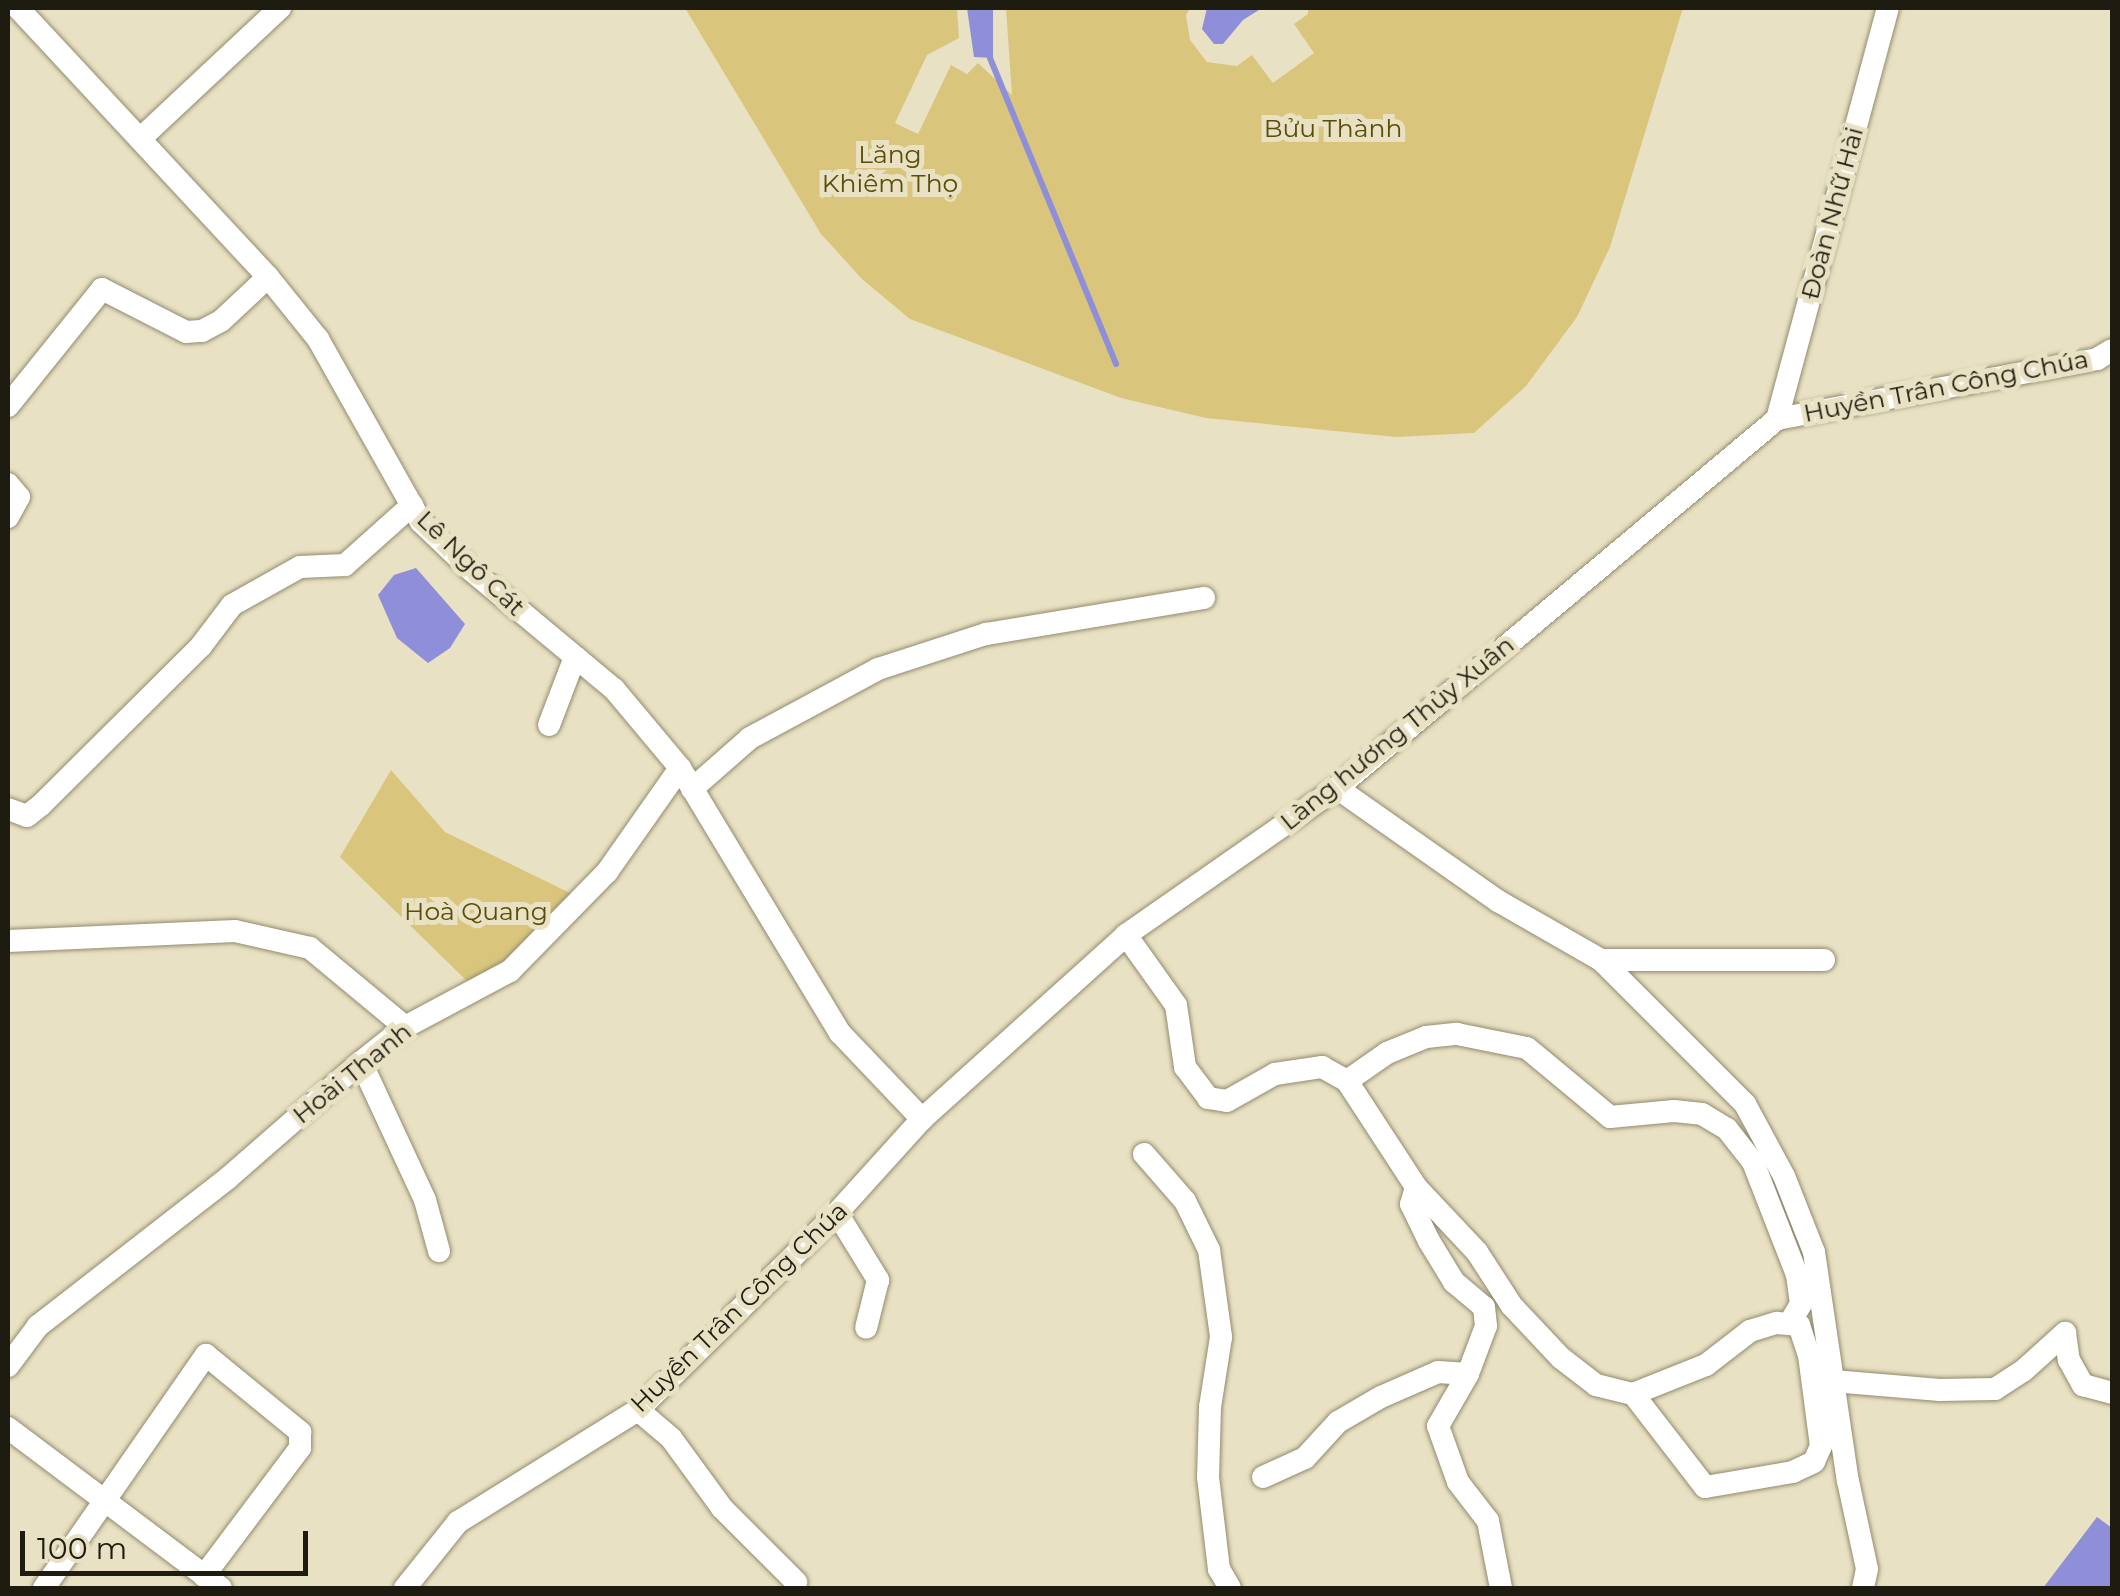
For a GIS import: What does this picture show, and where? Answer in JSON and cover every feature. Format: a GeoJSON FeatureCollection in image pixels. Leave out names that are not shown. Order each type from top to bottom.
{"type":"FeatureCollection","features":[{"type":"Feature","properties":{"kind":"street","name":"Lê Ngô Cát"},"geometry":{"type":"LineString","coordinates":[[18,8],[268,277],[318,338],[422,522],[471,570],[614,689],[680,768],[840,1034],[922,1119]]}},
{"type":"Feature","properties":{"kind":"street"},"geometry":{"type":"LineString","coordinates":[[140,139],[280,8]]}},
{"type":"Feature","properties":{"kind":"street","name":"Đoàn Nhữ Hài"},"geometry":{"type":"LineString","coordinates":[[1778,418],[1888,8]]}},
{"type":"Feature","properties":{"kind":"street"},"geometry":{"type":"LineString","coordinates":[[8,406],[103,288],[186,332],[221,321],[268,277]]}},
{"type":"Feature","properties":{"kind":"street","name":"Huyền Trân Công Chúa"},"geometry":{"type":"LineString","coordinates":[[1778,418],[2097,359],[2112,350]]}},
{"type":"Feature","properties":{"kind":"street","name":"Làng hương Thủy Xuân"},"geometry":{"type":"LineString","coordinates":[[922,1119],[1126,936],[1336,788],[1778,418]]}},
{"type":"Feature","properties":{"kind":"street"},"geometry":{"type":"LineString","coordinates":[[8,484],[19,497],[8,517]]}},
{"type":"Feature","properties":{"kind":"street"},"geometry":{"type":"LineString","coordinates":[[8,809],[27,816],[41,806],[202,646],[232,605],[290,571],[314,564],[332,569],[345,565],[412,505]]}},
{"type":"Feature","properties":{"kind":"street"},"geometry":{"type":"LineString","coordinates":[[692,789],[750,738],[878,669],[986,634],[1204,598]]}},
{"type":"Feature","properties":{"kind":"street"},"geometry":{"type":"LineString","coordinates":[[550,725],[575,657]]}},
{"type":"Feature","properties":{"kind":"street","name":"Hoài Thanh"},"geometry":{"type":"LineString","coordinates":[[8,1366],[38,1326],[228,1178],[361,1062],[405,1028],[510,972],[607,872],[680,768]]}},
{"type":"Feature","properties":{"kind":"street"},"geometry":{"type":"LineString","coordinates":[[1336,788],[1498,901],[1601,960],[1745,1104],[1784,1176],[1814,1252],[1867,1569],[1863,1588]]}},
{"type":"Feature","properties":{"kind":"street"},"geometry":{"type":"LineString","coordinates":[[8,941],[173,937],[235,931],[310,948],[405,1028]]}},
{"type":"Feature","properties":{"kind":"street"},"geometry":{"type":"LineString","coordinates":[[1126,936],[1176,1005],[1186,1067],[1208,1098],[1227,1101],[1275,1074],[1322,1067],[1347,1081],[1416,1187],[1477,1252],[1512,1306],[1561,1358],[1596,1385],[1633,1394],[1706,1365],[1750,1330],[1799,1326],[1809,1355],[1821,1446],[1814,1462],[1793,1472],[1705,1487],[1633,1394]]}},
{"type":"Feature","properties":{"kind":"street"},"geometry":{"type":"LineString","coordinates":[[1601,960],[1824,960]]}},
{"type":"Feature","properties":{"kind":"street"},"geometry":{"type":"LineString","coordinates":[[1347,1081],[1387,1052],[1426,1036],[1458,1034],[1527,1048],[1610,1118],[1674,1111],[1702,1114],[1727,1129],[1753,1162],[1797,1275],[1801,1304],[1789,1324]]}},
{"type":"Feature","properties":{"kind":"street"},"geometry":{"type":"LineString","coordinates":[[361,1062],[425,1200],[440,1251]]}},
{"type":"Feature","properties":{"kind":"street","name":"Huyền Trân Công Chúa"},"geometry":{"type":"LineString","coordinates":[[405,1588],[458,1522],[638,1410],[838,1213],[922,1119]]}},
{"type":"Feature","properties":{"kind":"street"},"geometry":{"type":"LineString","coordinates":[[1144,1154],[1185,1201],[1209,1250],[1221,1337],[1210,1407],[1208,1477],[1219,1570],[1230,1588]]}},
{"type":"Feature","properties":{"kind":"street"},"geometry":{"type":"LineString","coordinates":[[1416,1187],[1410,1204],[1429,1241],[1454,1282],[1484,1308],[1486,1326],[1468,1374],[1438,1426],[1458,1482],[1488,1520],[1501,1588]]}},
{"type":"Feature","properties":{"kind":"street"},"geometry":{"type":"LineString","coordinates":[[838,1213],[878,1280],[866,1328]]}},
{"type":"Feature","properties":{"kind":"street"},"geometry":{"type":"LineString","coordinates":[[1833,1381],[1940,1390],[1995,1389],[2023,1371],[2065,1333],[2069,1360],[2084,1385],[2112,1392]]}},
{"type":"Feature","properties":{"kind":"street"},"geometry":{"type":"LineString","coordinates":[[8,1428],[102,1503],[213,1582],[300,1448],[300,1432],[206,1355],[102,1503],[44,1588]]}},
{"type":"Feature","properties":{"kind":"street"},"geometry":{"type":"LineString","coordinates":[[1263,1477],[1305,1458],[1338,1422],[1381,1397],[1438,1372],[1468,1374]]}},
{"type":"Feature","properties":{"kind":"street"},"geometry":{"type":"LineString","coordinates":[[638,1410],[670,1438],[722,1508],[796,1582]]}},
{"type":"Feature","properties":{"kind":"green space"},"geometry":{"type":"Polygon","coordinates":[[[685,8],[957,8],[959,38],[927,55],[895,123],[918,134],[951,65],[967,74],[978,63],[1012,95],[1006,8],[1190,8],[1186,15],[1190,40],[1207,62],[1237,66],[1252,55],[1273,83],[1314,53],[1294,24],[1308,14],[1308,8],[1683,8],[1610,247],[1577,317],[1526,386],[1474,433],[1396,437],[1206,418],[1121,398],[910,319],[862,279],[821,234],[685,8]]]}},
{"type":"Feature","properties":{"kind":"green space","name":"Hoà Quang"},"geometry":{"type":"Polygon","coordinates":[[[391,770],[445,832],[572,894],[517,957],[469,983],[340,857],[391,770]]]}},
{"type":"Feature","properties":{"kind":"water"},"geometry":{"type":"Polygon","coordinates":[[[967,8],[993,8],[993,58],[974,57],[967,8]]]}},
{"type":"Feature","properties":{"kind":"water"},"geometry":{"type":"Polygon","coordinates":[[[1207,8],[1262,8],[1243,20],[1223,44],[1214,44],[1202,29],[1207,8]]]}},
{"type":"Feature","properties":{"kind":"water"},"geometry":{"type":"Polygon","coordinates":[[[416,568],[465,624],[450,648],[428,663],[397,638],[378,595],[394,575],[416,568]]]}},
{"type":"Feature","properties":{"kind":"water"},"geometry":{"type":"Polygon","coordinates":[[[2097,1517],[2112,1528],[2112,1588],[2043,1588],[2097,1517]]]}},
{"type":"Feature","properties":{"kind":"waterway"},"geometry":{"type":"LineString","coordinates":[[990,58],[1116,364]]}},
{"type":"Feature","properties":{"kind":"park label","name":"Bửu Thành"},"geometry":{"type":"Point","coordinates":[1333,128]}},
{"type":"Feature","properties":{"kind":"park label","name":"Lăng Khiêm Thọ"},"geometry":{"type":"Point","coordinates":[890,170]}}]}
